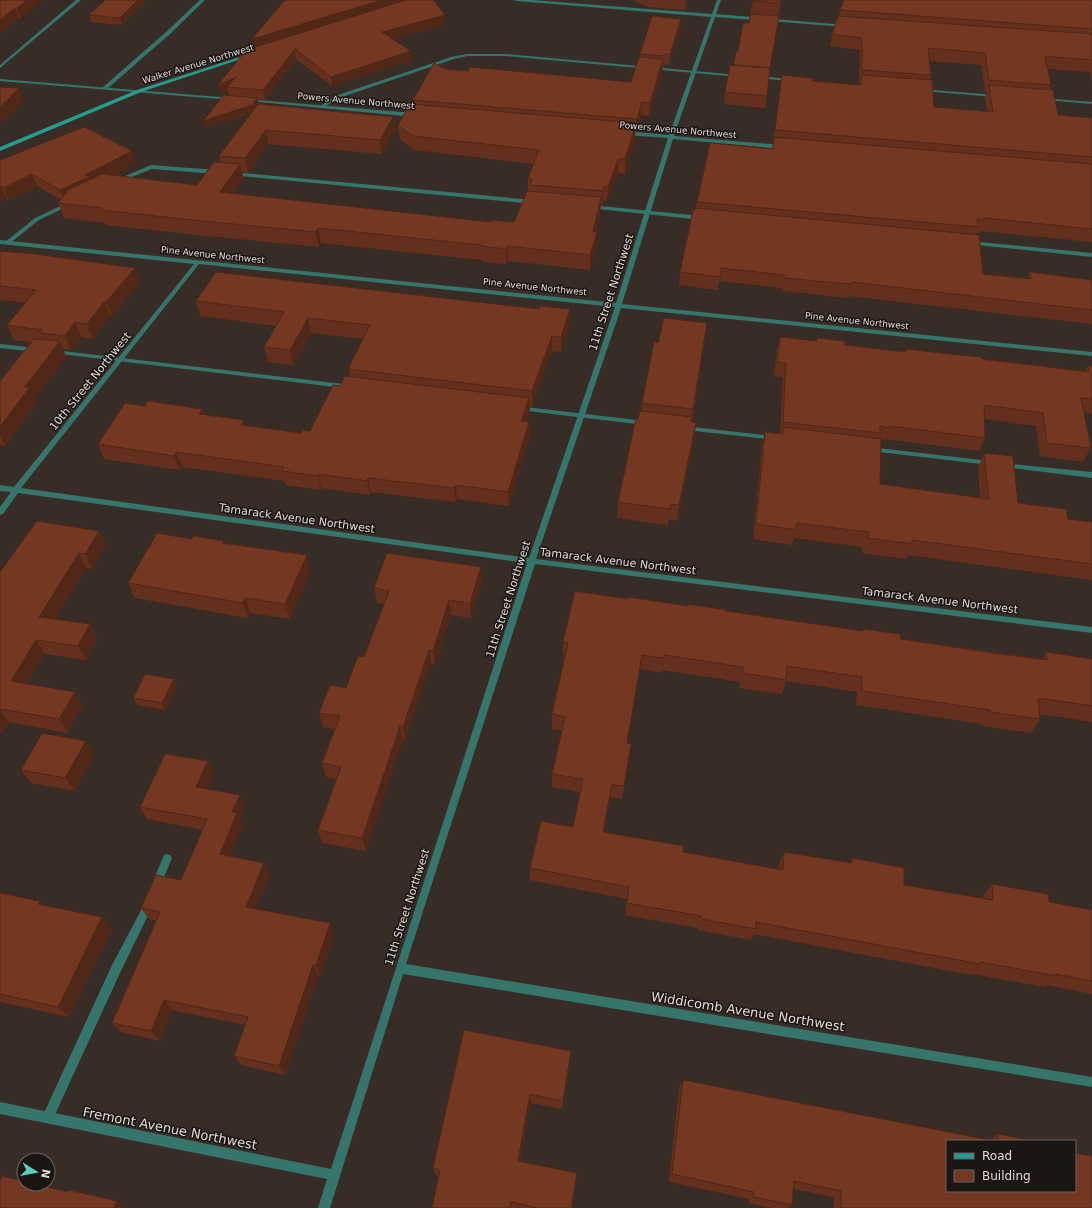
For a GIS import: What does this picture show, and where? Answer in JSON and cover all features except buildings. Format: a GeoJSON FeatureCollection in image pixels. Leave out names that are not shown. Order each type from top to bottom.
{"type":"FeatureCollection","features":[{"type":"Feature","properties":{"kind":"main road","name":"Walker Avenue Northwest"},"geometry":{"type":"LineString","coordinates":[[0,149],[139,90],[250,56]]}},
{"type":"Feature","properties":{"kind":"street"},"geometry":{"type":"LineString","coordinates":[[0,67],[79,0]]}},
{"type":"Feature","properties":{"kind":"street"},"geometry":{"type":"LineString","coordinates":[[105,88],[203,0]]}},
{"type":"Feature","properties":{"kind":"street"},"geometry":{"type":"LineString","coordinates":[[516,0],[557,2],[848,26]]}},
{"type":"Feature","properties":{"kind":"street","name":"11th Street Northwest"},"geometry":{"type":"LineString","coordinates":[[324,1208],[532,561],[620,305],[672,137],[715,16],[719,0]]}},
{"type":"Feature","properties":{"kind":"street"},"geometry":{"type":"LineString","coordinates":[[322,106],[337,97],[453,58],[467,55],[506,55],[746,76]]}},
{"type":"Feature","properties":{"kind":"street"},"geometry":{"type":"LineString","coordinates":[[753,77],[793,80]]}},
{"type":"Feature","properties":{"kind":"street"},"geometry":{"type":"LineString","coordinates":[[0,80],[236,99]]}},
{"type":"Feature","properties":{"kind":"street"},"geometry":{"type":"LineString","coordinates":[[919,90],[1005,96]]}},
{"type":"Feature","properties":{"kind":"street"},"geometry":{"type":"LineString","coordinates":[[1037,99],[1092,103]]}},
{"type":"Feature","properties":{"kind":"street","name":"Powers Avenue Northwest"},"geometry":{"type":"LineString","coordinates":[[244,100],[424,115]]}},
{"type":"Feature","properties":{"kind":"street"},"geometry":{"type":"LineString","coordinates":[[262,107],[266,102]]}},
{"type":"Feature","properties":{"kind":"street","name":"Powers Avenue Northwest"},"geometry":{"type":"LineString","coordinates":[[620,133],[790,148]]}},
{"type":"Feature","properties":{"kind":"street"},"geometry":{"type":"LineString","coordinates":[[212,172],[217,166]]}},
{"type":"Feature","properties":{"kind":"street"},"geometry":{"type":"LineString","coordinates":[[108,185],[151,167],[220,173]]}},
{"type":"Feature","properties":{"kind":"street"},"geometry":{"type":"LineString","coordinates":[[228,173],[538,202]]}},
{"type":"Feature","properties":{"kind":"street"},"geometry":{"type":"LineString","coordinates":[[7,243],[37,219],[73,202]]}},
{"type":"Feature","properties":{"kind":"street"},"geometry":{"type":"LineString","coordinates":[[586,207],[705,218]]}},
{"type":"Feature","properties":{"kind":"street","name":"Pine Avenue Northwest"},"geometry":{"type":"LineString","coordinates":[[0,242],[1092,354]]}},
{"type":"Feature","properties":{"kind":"street"},"geometry":{"type":"LineString","coordinates":[[966,243],[1092,255]]}},
{"type":"Feature","properties":{"kind":"street","name":"10th Street Northwest"},"geometry":{"type":"LineString","coordinates":[[0,512],[198,262]]}},
{"type":"Feature","properties":{"kind":"street"},"geometry":{"type":"LineString","coordinates":[[0,346],[350,387]]}},
{"type":"Feature","properties":{"kind":"street"},"geometry":{"type":"LineString","coordinates":[[514,407],[654,424]]}},
{"type":"Feature","properties":{"kind":"street"},"geometry":{"type":"LineString","coordinates":[[677,427],[779,439]]}},
{"type":"Feature","properties":{"kind":"street"},"geometry":{"type":"LineString","coordinates":[[865,449],[1092,475]]}},
{"type":"Feature","properties":{"kind":"street","name":"Tamarack Avenue Northwest"},"geometry":{"type":"LineString","coordinates":[[0,488],[532,561],[1092,630]]}},
{"type":"Feature","properties":{"kind":"street"},"geometry":{"type":"LineString","coordinates":[[48,1117],[116,969],[147,908],[167,858]]}},
{"type":"Feature","properties":{"kind":"street","name":"Widdicomb Avenue Northwest"},"geometry":{"type":"LineString","coordinates":[[400,968],[1092,1082]]}},
{"type":"Feature","properties":{"kind":"street","name":"Fremont Avenue Northwest"},"geometry":{"type":"LineString","coordinates":[[0,1108],[334,1175]]}}]}
